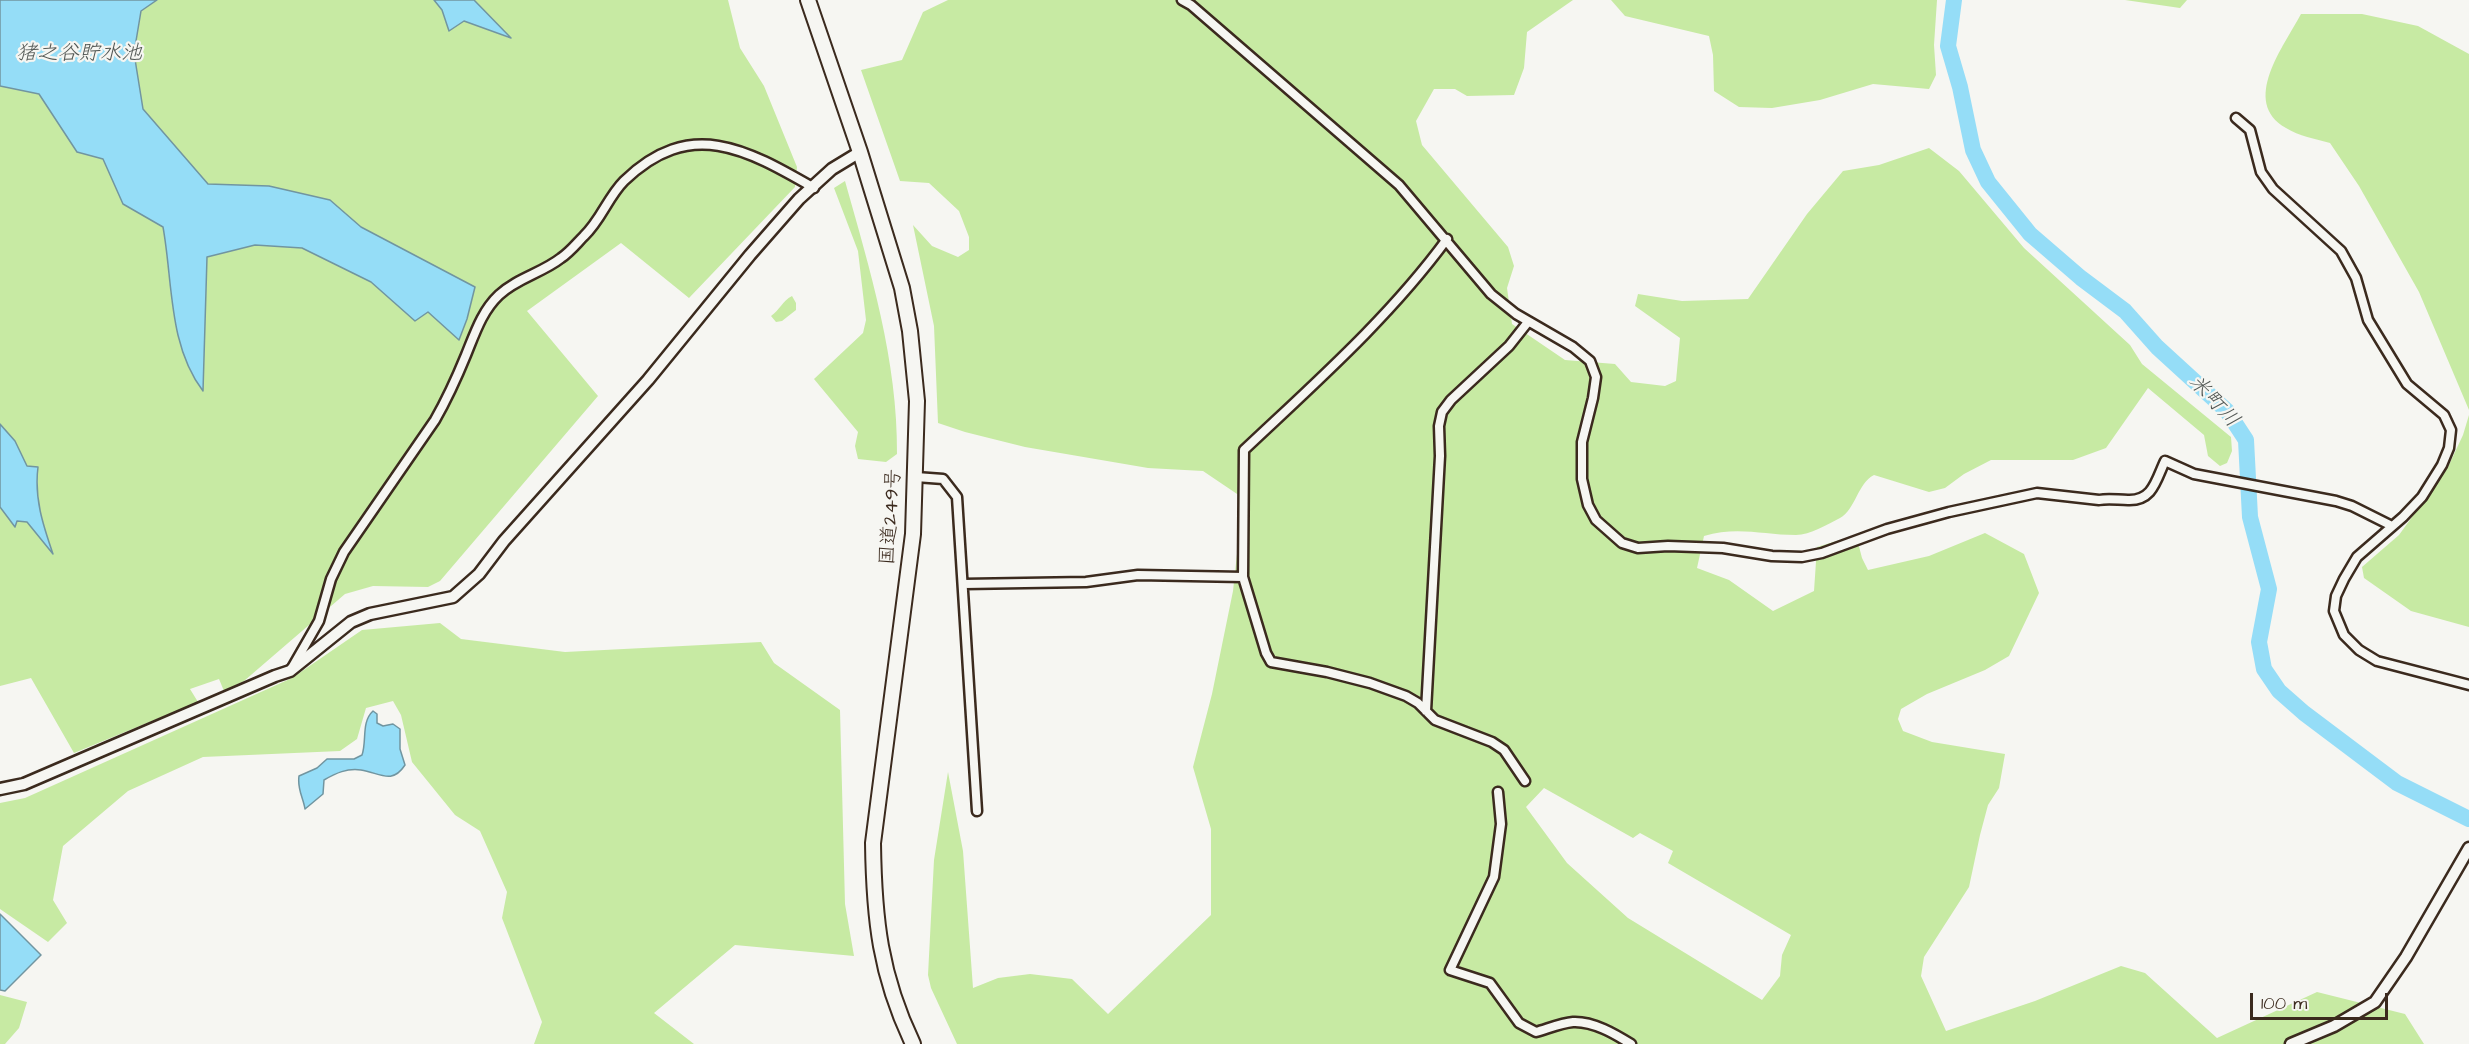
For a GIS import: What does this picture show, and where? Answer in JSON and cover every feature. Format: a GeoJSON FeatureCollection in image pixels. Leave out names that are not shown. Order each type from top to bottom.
{"type":"FeatureCollection","features":[{"type":"Feature","properties":{"kind":"highway","name":"国道249号"},"geometry":{"type":"LineString","coordinates":[[808,0],[860,152],[902,288],[910,331],[917,401],[916,477],[912,534],[873,843],[878,937],[897,1010],[913,1044]]}},
{"type":"Feature","properties":{"kind":"street"},"geometry":{"type":"LineString","coordinates":[[1182,0],[1191,5],[1399,185],[1447,239],[1491,294],[1528,322],[1573,347],[1590,361],[1596,376],[1582,442],[1582,479],[1588,505],[1596,520],[1616,539],[1638,548],[1668,546],[1722,548],[1772,556],[1802,557],[1822,553],[1897,526],[2037,493],[2099,500],[2144,499],[2150,493],[2166,461],[2194,474],[2352,506],[2392,526]]}},
{"type":"Feature","properties":{"kind":"street"},"geometry":{"type":"LineString","coordinates":[[2236,118],[2250,130],[2261,172],[2273,189],[2341,252],[2356,278],[2368,320],[2407,384],[2428,404],[2444,415],[2451,430],[2449,448],[2442,465],[2422,497],[2357,557],[2344,579],[2336,596],[2334,611],[2343,635],[2359,650],[2377,661],[2469,685]]}},
{"type":"Feature","properties":{"kind":"street"},"geometry":{"type":"LineString","coordinates":[[290,671],[319,621],[330,579],[344,552],[435,420],[448,398],[484,313],[499,295],[520,280],[561,259],[588,233],[624,181],[652,159],[684,144],[716,145],[764,159],[814,188]]}},
{"type":"Feature","properties":{"kind":"street"},"geometry":{"type":"LineString","coordinates":[[0,789],[24,784],[44,776],[290,671],[351,622],[370,614],[453,597],[479,574],[504,541],[648,380],[799,199],[814,188],[832,169],[860,152]]}},
{"type":"Feature","properties":{"kind":"street"},"geometry":{"type":"LineString","coordinates":[[1447,239],[1411,287],[1244,450],[1243,577],[1266,653],[1271,662],[1327,672],[1370,683],[1406,696],[1435,720],[1492,742],[1504,750],[1525,782]]}},
{"type":"Feature","properties":{"kind":"street"},"geometry":{"type":"LineString","coordinates":[[1426,711],[1440,456],[1439,426],[1442,412],[1451,400],[1509,346],[1528,322]]}},
{"type":"Feature","properties":{"kind":"street"},"geometry":{"type":"LineString","coordinates":[[916,477],[943,479],[957,497],[977,811]]}},
{"type":"Feature","properties":{"kind":"street"},"geometry":{"type":"LineString","coordinates":[[964,584],[1086,582],[1138,575],[1243,577]]}},
{"type":"Feature","properties":{"kind":"street"},"geometry":{"type":"LineString","coordinates":[[1498,792],[1501,824],[1494,877],[1450,970],[1490,983],[1519,1023],[1536,1032],[1573,1022],[1606,1031],[1631,1044]]}},
{"type":"Feature","properties":{"kind":"street"},"geometry":{"type":"LineString","coordinates":[[2291,1044],[2334,1026],[2375,1002],[2406,957],[2469,848]]}},
{"type":"Feature","properties":{"kind":"green space"},"geometry":{"type":"Polygon","coordinates":[[[157,0],[434,0],[442,10],[509,38],[474,0],[728,0],[740,48],[764,86],[797,167],[795,187],[689,298],[621,243],[527,311],[598,396],[440,581],[428,587],[373,586],[345,594],[244,681],[224,691],[219,679],[190,689],[198,702],[74,753],[31,678],[0,686],[0,86],[39,93],[77,152],[103,159],[123,204],[163,227],[178,334],[192,373],[203,390],[207,257],[255,245],[302,248],[371,282],[415,320],[361,227],[330,200],[269,186],[208,184],[143,109],[134,53],[141,11],[157,0]]]}},
{"type":"Feature","properties":{"kind":"green space"},"geometry":{"type":"Polygon","coordinates":[[[948,0],[1573,0],[1527,32],[1524,68],[1514,95],[1467,96],[1455,89],[1434,89],[1416,121],[1422,145],[1508,247],[1514,266],[1507,288],[1512,324],[1565,360],[1615,364],[1631,382],[1665,386],[1676,381],[1680,338],[1635,306],[1638,294],[1682,301],[1748,299],[1807,214],[1843,171],[1879,165],[1929,148],[1959,171],[2024,248],[2130,345],[2142,364],[2231,437],[2232,451],[2227,463],[2220,466],[2208,456],[2204,435],[2148,388],[2106,448],[2073,460],[1991,460],[1964,474],[1945,488],[1929,492],[1874,475],[1864,484],[1845,514],[1813,531],[1801,535],[1728,532],[1704,536],[1697,568],[1729,580],[1773,611],[1814,591],[1817,547],[1856,535],[1868,570],[1929,556],[1985,533],[2024,554],[2039,593],[2009,656],[1985,670],[1927,694],[1901,709],[1898,719],[1903,731],[1932,742],[2005,754],[1999,788],[1988,805],[1969,887],[1924,957],[1921,976],[1946,1031],[2035,1001],[2121,966],[2145,973],[2217,1038],[2317,992],[2405,1014],[2424,1044],[957,1044],[931,988],[928,975],[934,860],[948,772],[963,851],[973,988],[998,978],[1030,974],[1072,979],[1108,1014],[1211,915],[1211,829],[1193,767],[1212,694],[1233,591],[1243,498],[1203,471],[1148,468],[1025,447],[938,423],[934,326],[913,225],[932,246],[958,257],[969,250],[969,237],[959,211],[929,183],[900,181],[861,70],[902,60],[923,12],[948,0]],[[1544,788],[1526,807],[1567,863],[1628,918],[1762,1000],[1780,976],[1782,955],[1791,935],[1668,863],[1673,851],[1640,833],[1633,838],[1544,788]]]}},
{"type":"Feature","properties":{"kind":"green space"},"geometry":{"type":"Polygon","coordinates":[[[1611,0],[1937,0],[1934,45],[1936,75],[1929,89],[1873,84],[1820,100],[1772,108],[1739,107],[1714,91],[1713,55],[1709,36],[1625,16],[1611,0]]]}},
{"type":"Feature","properties":{"kind":"green space"},"geometry":{"type":"Polygon","coordinates":[[[2125,0],[2187,0],[2180,8],[2125,0]]]}},
{"type":"Feature","properties":{"kind":"green space"},"geometry":{"type":"Polygon","coordinates":[[[2301,14],[2362,14],[2418,26],[2469,54],[2469,410],[2419,292],[2359,186],[2330,143],[2286,128],[2273,117],[2267,104],[2266,89],[2270,73],[2301,14]]]}},
{"type":"Feature","properties":{"kind":"green space"},"geometry":{"type":"Polygon","coordinates":[[[845,181],[864,248],[888,350],[896,419],[897,454],[886,462],[858,459],[855,446],[858,432],[814,379],[863,333],[866,320],[858,251],[834,188],[845,181]]]}},
{"type":"Feature","properties":{"kind":"green space"},"geometry":{"type":"Polygon","coordinates":[[[792,296],[796,303],[796,310],[782,321],[776,322],[771,316],[792,296]]]}},
{"type":"Feature","properties":{"kind":"green space"},"geometry":{"type":"Polygon","coordinates":[[[2469,415],[2469,627],[2411,611],[2364,578],[2362,567],[2399,535],[2448,467],[2463,435],[2469,415]]]}},
{"type":"Feature","properties":{"kind":"green space"},"geometry":{"type":"Polygon","coordinates":[[[440,623],[461,639],[565,652],[761,642],[774,663],[840,710],[845,904],[854,956],[735,945],[654,1013],[694,1044],[534,1044],[542,1022],[502,918],[507,892],[480,831],[455,815],[412,762],[401,715],[393,701],[366,708],[357,739],[340,751],[203,757],[128,791],[63,846],[53,900],[67,923],[48,942],[0,909],[0,803],[25,798],[292,678],[362,630],[440,623]]]}},
{"type":"Feature","properties":{"kind":"green space"},"geometry":{"type":"Polygon","coordinates":[[[0,995],[27,1002],[19,1028],[5,1044],[0,1044],[0,995]]]}},
{"type":"Feature","properties":{"kind":"water","name":"猪之谷貯水池"},"geometry":{"type":"Polygon","coordinates":[[[0,0],[157,0],[141,11],[134,53],[143,109],[208,184],[269,186],[330,200],[361,227],[475,287],[459,340],[428,312],[415,321],[371,282],[302,248],[255,245],[207,257],[203,391],[183,354],[174,312],[163,227],[123,204],[103,159],[77,152],[39,94],[0,86],[0,0]]]}},
{"type":"Feature","properties":{"kind":"water"},"geometry":{"type":"Polygon","coordinates":[[[434,0],[474,0],[511,38],[464,21],[449,31],[442,10],[434,0]]]}},
{"type":"Feature","properties":{"kind":"water"},"geometry":{"type":"Polygon","coordinates":[[[0,424],[15,441],[27,466],[38,467],[38,501],[53,554],[27,522],[17,521],[15,527],[0,507],[0,424]]]}},
{"type":"Feature","properties":{"kind":"water"},"geometry":{"type":"Polygon","coordinates":[[[373,711],[377,714],[377,723],[383,726],[393,724],[400,729],[400,749],[405,765],[395,775],[390,776],[356,770],[337,773],[324,780],[323,794],[305,809],[299,789],[299,776],[317,768],[327,759],[354,759],[362,755],[367,721],[373,711]]]}},
{"type":"Feature","properties":{"kind":"water"},"geometry":{"type":"Polygon","coordinates":[[[0,914],[41,955],[5,991],[0,990],[0,914]]]}},
{"type":"Feature","properties":{"kind":"waterway","name":"米町川"},"geometry":{"type":"LineString","coordinates":[[1954,0],[1948,46],[1960,87],[1973,150],[1988,182],[2030,234],[2081,278],[2125,311],[2157,347],[2227,411],[2246,440],[2250,517],[2269,589],[2259,642],[2264,669],[2279,691],[2304,713],[2397,783],[2469,819]]}}]}
